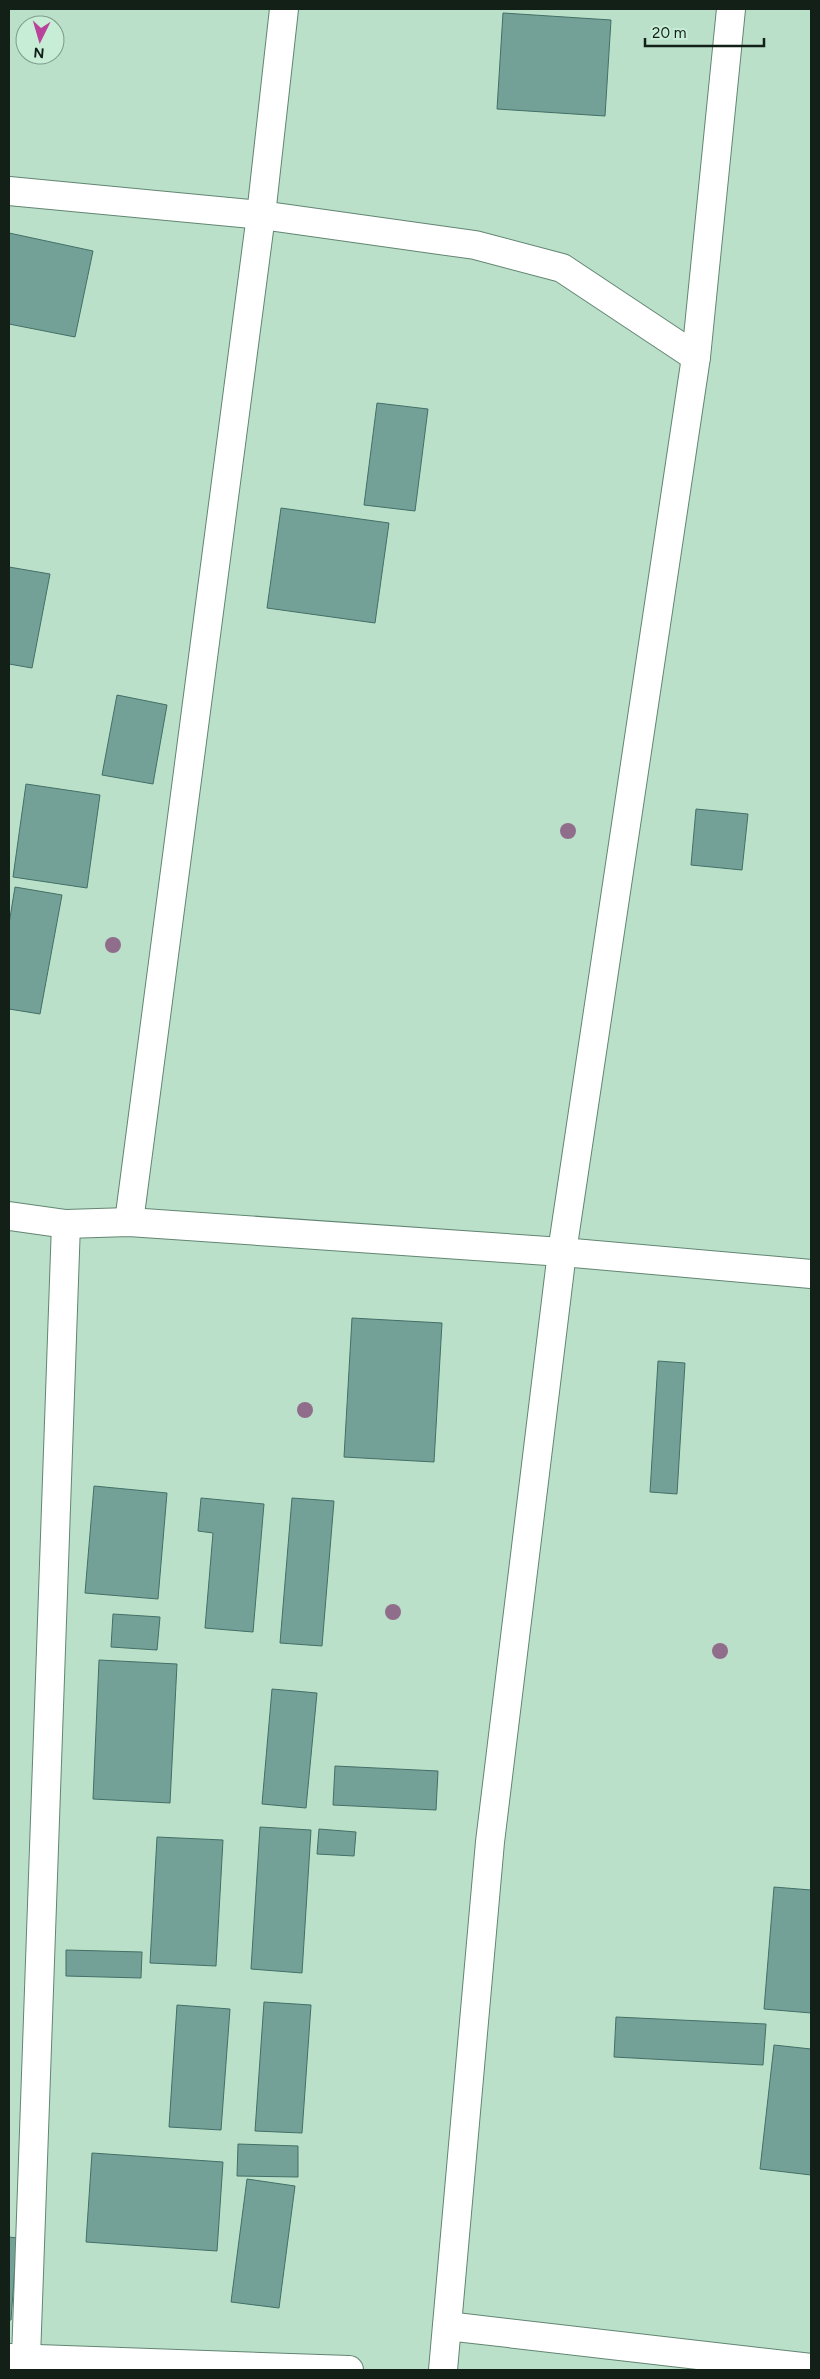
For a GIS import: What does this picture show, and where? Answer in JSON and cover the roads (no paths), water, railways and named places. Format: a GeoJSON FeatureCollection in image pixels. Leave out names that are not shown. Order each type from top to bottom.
{"type":"FeatureCollection","features":[{"type":"Feature","properties":{"kind":"street"},"geometry":{"type":"LineString","coordinates":[[129,1222],[261,215],[284,9]]}},
{"type":"Feature","properties":{"kind":"street"},"geometry":{"type":"LineString","coordinates":[[443,2370],[490,1842],[562,1252],[696,356],[731,9]]}},
{"type":"Feature","properties":{"kind":"street"},"geometry":{"type":"LineString","coordinates":[[9,191],[261,215],[474,245],[562,268],[696,356]]}},
{"type":"Feature","properties":{"kind":"street"},"geometry":{"type":"LineString","coordinates":[[9,1216],[66,1224],[129,1222],[562,1252],[811,1274]]}},
{"type":"Feature","properties":{"kind":"street"},"geometry":{"type":"LineString","coordinates":[[66,1224],[17,2358],[349,2370]]}},
{"type":"Feature","properties":{"kind":"street"},"geometry":{"type":"LineString","coordinates":[[447,2326],[811,2368]]}}]}
